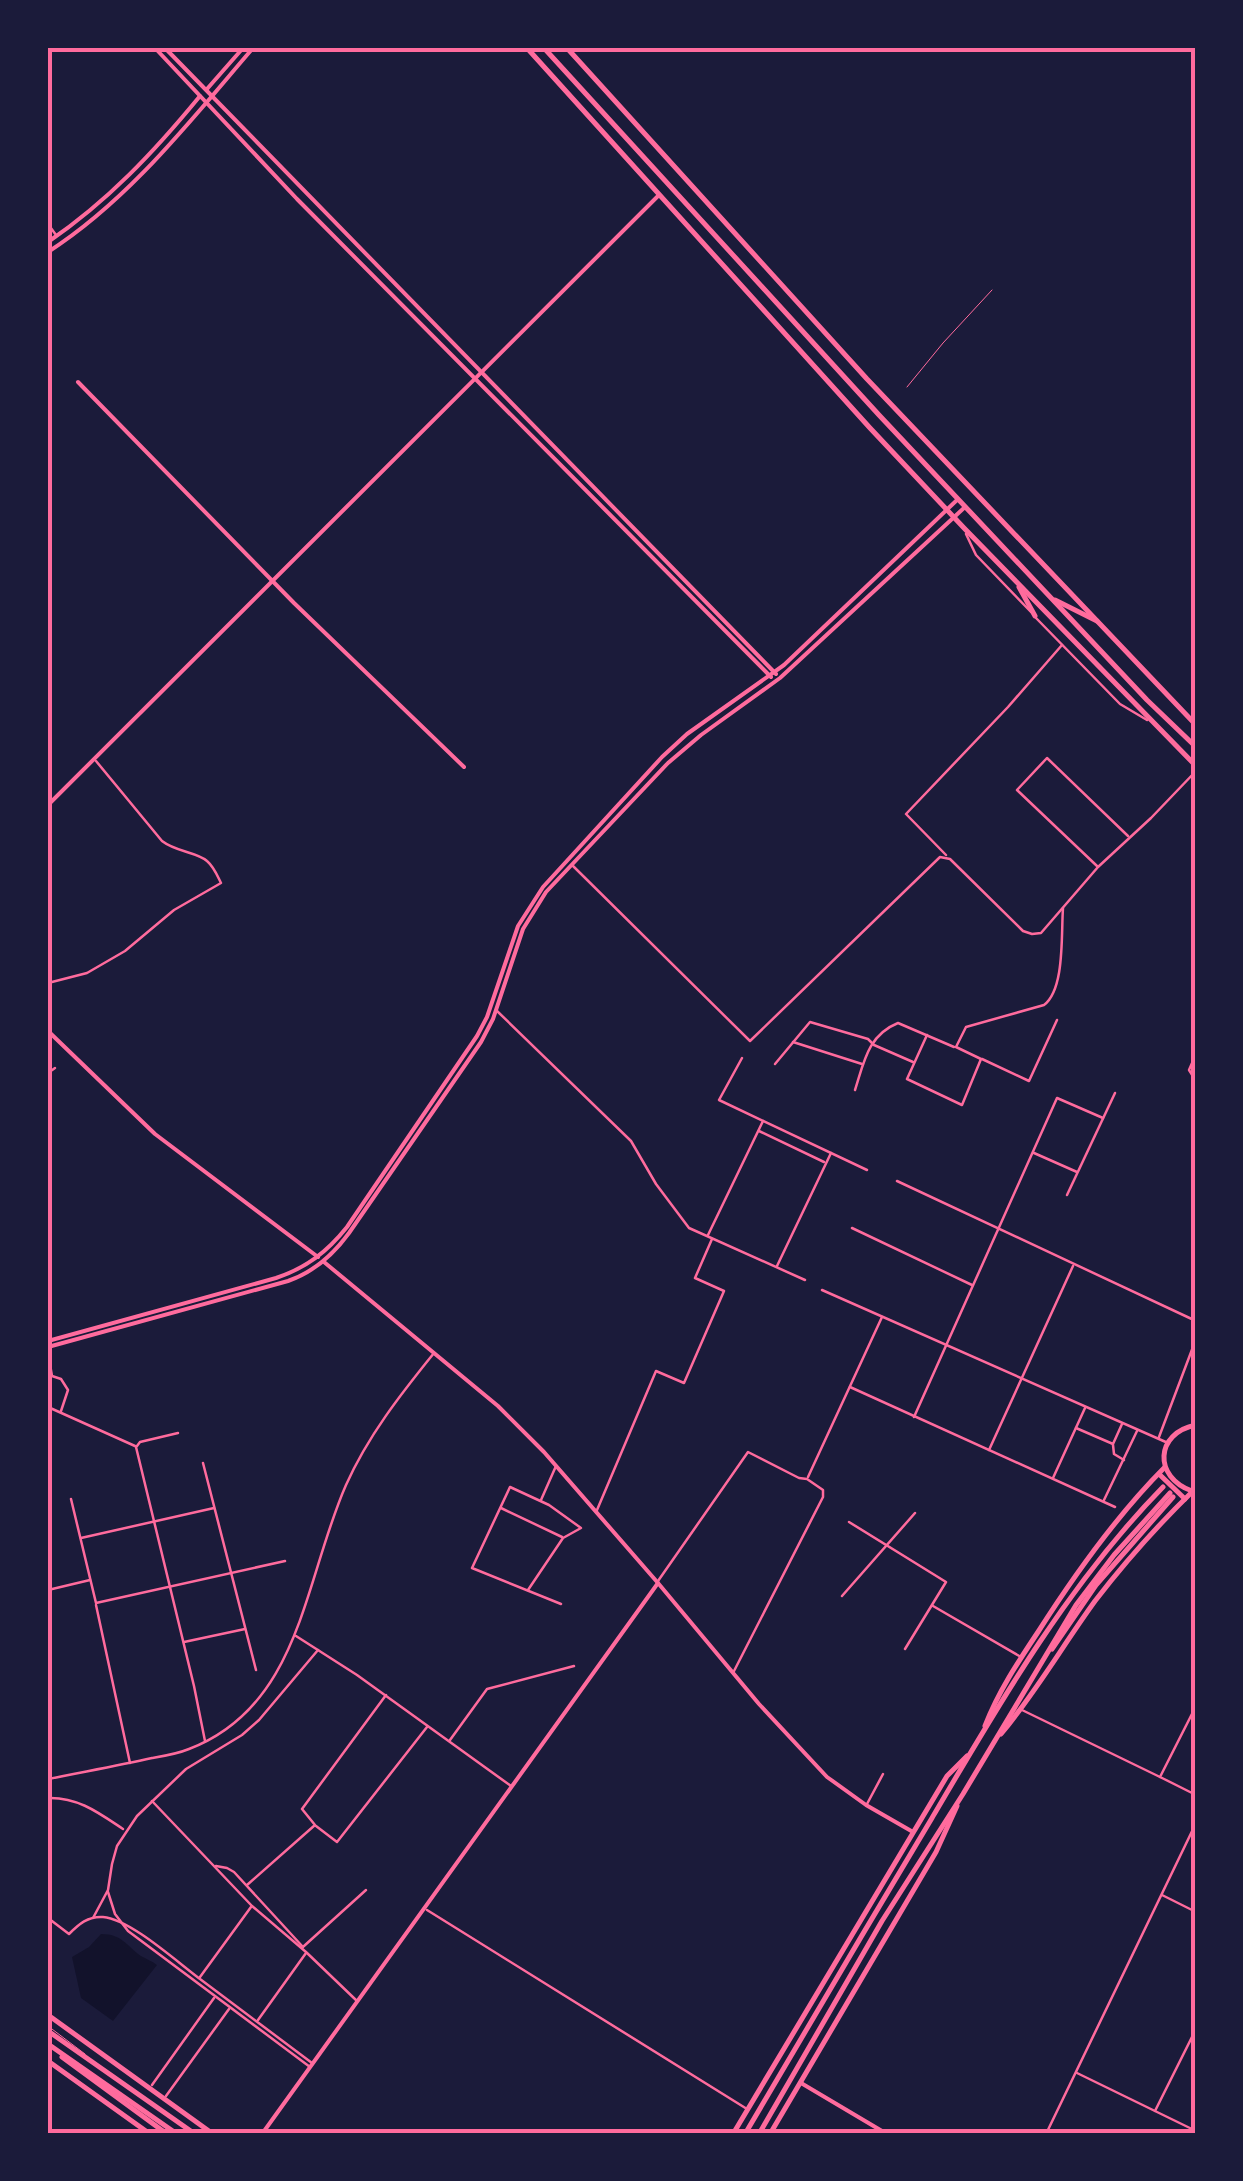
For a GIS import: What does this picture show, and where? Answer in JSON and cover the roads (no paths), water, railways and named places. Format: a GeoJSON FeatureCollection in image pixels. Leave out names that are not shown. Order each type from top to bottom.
{"type":"FeatureCollection","features":[{"type":"Feature","properties":{"kind":"main road"},"geometry":{"type":"LineString","coordinates":[[155,48],[582,472],[772,674]]}},
{"type":"Feature","properties":{"kind":"main road"},"geometry":{"type":"LineString","coordinates":[[165,48],[297,199],[778,680]]}},
{"type":"Feature","properties":{"kind":"main road"},"geometry":{"type":"LineString","coordinates":[[48,242],[109,196],[243,48]]}},
{"type":"Feature","properties":{"kind":"main road"},"geometry":{"type":"LineString","coordinates":[[48,252],[114,201],[254,48]]}},
{"type":"Feature","properties":{"kind":"main road"},"geometry":{"type":"LineString","coordinates":[[527,48],[953,517],[1196,769]]}},
{"type":"Feature","properties":{"kind":"main road"},"geometry":{"type":"LineString","coordinates":[[544,48],[958,499],[1196,747]]}},
{"type":"Feature","properties":{"kind":"main road"},"geometry":{"type":"LineString","coordinates":[[567,48],[854,364],[1196,725]]}},
{"type":"Feature","properties":{"kind":"main road"},"geometry":{"type":"LineString","coordinates":[[48,804],[659,195]]}},
{"type":"Feature","properties":{"kind":"main road"},"geometry":{"type":"LineString","coordinates":[[78,382],[272,580],[464,767]]}},
{"type":"Feature","properties":{"kind":"main road"},"geometry":{"type":"LineString","coordinates":[[569,862],[662,756],[772,674],[958,499]]}},
{"type":"Feature","properties":{"kind":"main road"},"geometry":{"type":"LineString","coordinates":[[48,1347],[288,1281],[324,1262],[349,1234],[481,1042],[511,942],[542,887],[668,763],[712,726],[778,680],[966,506]]}},
{"type":"Feature","properties":{"kind":"main road"},"geometry":{"type":"LineString","coordinates":[[1015,580],[1035,616]]}},
{"type":"Feature","properties":{"kind":"main road"},"geometry":{"type":"LineString","coordinates":[[1052,598],[1097,621]]}},
{"type":"Feature","properties":{"kind":"main road"},"geometry":{"type":"LineString","coordinates":[[48,1347],[276,1278],[318,1257],[347,1227],[478,1036],[493,1008]]}},
{"type":"Feature","properties":{"kind":"main road"},"geometry":{"type":"LineString","coordinates":[[48,1031],[156,1134],[318,1257]]}},
{"type":"Feature","properties":{"kind":"main road"},"geometry":{"type":"LineString","coordinates":[[324,1262],[498,1406],[556,1466],[733,1674],[827,1777],[913,1832]]}},
{"type":"Feature","properties":{"kind":"main road"},"geometry":{"type":"LineString","coordinates":[[993,1744],[1096,1600],[1194,1491],[1174,1481],[1164,1454],[1181,1429],[1196,1424]]}},
{"type":"Feature","properties":{"kind":"main road"},"geometry":{"type":"LineString","coordinates":[[984,1728],[995,1699],[1075,1575],[1166,1468]]}},
{"type":"Feature","properties":{"kind":"main road"},"geometry":{"type":"LineString","coordinates":[[1157,1476],[1183,1501]]}},
{"type":"Feature","properties":{"kind":"main road"},"geometry":{"type":"LineString","coordinates":[[745,2134],[984,1728],[1086,1577],[1163,1487]]}},
{"type":"Feature","properties":{"kind":"main road"},"geometry":{"type":"LineString","coordinates":[[759,2134],[882,1921],[1093,1581],[1172,1495]]}},
{"type":"Feature","properties":{"kind":"main road"},"geometry":{"type":"LineString","coordinates":[[262,2134],[658,1582]]}},
{"type":"Feature","properties":{"kind":"main road"},"geometry":{"type":"LineString","coordinates":[[733,2134],[947,1776],[967,1756]]}},
{"type":"Feature","properties":{"kind":"main road"},"geometry":{"type":"LineString","coordinates":[[770,2134],[936,1852],[963,1794]]}},
{"type":"Feature","properties":{"kind":"main road"},"geometry":{"type":"LineString","coordinates":[[48,2015],[213,2134]]}},
{"type":"Feature","properties":{"kind":"main road"},"geometry":{"type":"LineString","coordinates":[[48,2028],[194,2134]]}},
{"type":"Feature","properties":{"kind":"main road"},"geometry":{"type":"LineString","coordinates":[[48,2045],[167,2134]]}},
{"type":"Feature","properties":{"kind":"main road"},"geometry":{"type":"LineString","coordinates":[[48,2045],[177,2134]]}},
{"type":"Feature","properties":{"kind":"main road"},"geometry":{"type":"LineString","coordinates":[[48,2061],[150,2134]]}},
{"type":"Feature","properties":{"kind":"main road"},"geometry":{"type":"LineString","coordinates":[[800,2082],[887,2134]]}},
{"type":"Feature","properties":{"kind":"street"},"geometry":{"type":"LineString","coordinates":[[48,224],[57,236]]}},
{"type":"Feature","properties":{"kind":"street"},"geometry":{"type":"LineString","coordinates":[[964,528],[976,555],[1062,645],[1120,704],[1152,723]]}},
{"type":"Feature","properties":{"kind":"street"},"geometry":{"type":"LineString","coordinates":[[1062,645],[906,814],[1027,933],[1040,933],[1098,867],[1196,769]]}},
{"type":"Feature","properties":{"kind":"street"},"geometry":{"type":"LineString","coordinates":[[48,983],[100,966],[174,910],[221,882],[203,857],[162,841],[94,758]]}},
{"type":"Feature","properties":{"kind":"street"},"geometry":{"type":"LineString","coordinates":[[1098,867],[1017,790],[1047,758],[1130,838]]}},
{"type":"Feature","properties":{"kind":"street"},"geometry":{"type":"LineString","coordinates":[[569,862],[750,1041],[936,860],[950,859]]}},
{"type":"Feature","properties":{"kind":"street"},"geometry":{"type":"LineString","coordinates":[[956,1048],[966,1026],[1044,1005],[1053,998],[1058,984],[1063,907]]}},
{"type":"Feature","properties":{"kind":"street"},"geometry":{"type":"LineString","coordinates":[[493,1008],[631,1141],[656,1184],[689,1228],[804,1280]]}},
{"type":"Feature","properties":{"kind":"street"},"geometry":{"type":"LineString","coordinates":[[855,1090],[871,1042],[898,1022],[1029,1081],[1057,1020]]}},
{"type":"Feature","properties":{"kind":"street"},"geometry":{"type":"LineString","coordinates":[[775,1064],[810,1022],[868,1039],[914,1063]]}},
{"type":"Feature","properties":{"kind":"street"},"geometry":{"type":"LineString","coordinates":[[926,1035],[907,1079],[962,1105],[981,1059]]}},
{"type":"Feature","properties":{"kind":"street"},"geometry":{"type":"LineString","coordinates":[[793,1042],[863,1065]]}},
{"type":"Feature","properties":{"kind":"street"},"geometry":{"type":"LineString","coordinates":[[1196,1054],[1190,1070],[1196,1082]]}},
{"type":"Feature","properties":{"kind":"street"},"geometry":{"type":"LineString","coordinates":[[742,1058],[720,1100],[867,1170]]}},
{"type":"Feature","properties":{"kind":"street"},"geometry":{"type":"LineString","coordinates":[[48,1073],[55,1068]]}},
{"type":"Feature","properties":{"kind":"street"},"geometry":{"type":"LineString","coordinates":[[1067,1195],[1114,1093]]}},
{"type":"Feature","properties":{"kind":"street"},"geometry":{"type":"LineString","coordinates":[[914,1417],[1057,1098],[1103,1118]]}},
{"type":"Feature","properties":{"kind":"street"},"geometry":{"type":"LineString","coordinates":[[596,1512],[656,1372],[684,1384],[724,1291],[694,1278],[763,1120]]}},
{"type":"Feature","properties":{"kind":"street"},"geometry":{"type":"LineString","coordinates":[[758,1130],[826,1163]]}},
{"type":"Feature","properties":{"kind":"street"},"geometry":{"type":"LineString","coordinates":[[1033,1152],[1078,1172]]}},
{"type":"Feature","properties":{"kind":"street"},"geometry":{"type":"LineString","coordinates":[[776,1267],[831,1153]]}},
{"type":"Feature","properties":{"kind":"street"},"geometry":{"type":"LineString","coordinates":[[897,1181],[1196,1321]]}},
{"type":"Feature","properties":{"kind":"street"},"geometry":{"type":"LineString","coordinates":[[852,1228],[974,1286]]}},
{"type":"Feature","properties":{"kind":"street"},"geometry":{"type":"LineString","coordinates":[[988,1451],[1074,1264]]}},
{"type":"Feature","properties":{"kind":"street"},"geometry":{"type":"LineString","coordinates":[[822,1290],[1168,1443]]}},
{"type":"Feature","properties":{"kind":"street"},"geometry":{"type":"LineString","coordinates":[[807,1479],[882,1317]]}},
{"type":"Feature","properties":{"kind":"street"},"geometry":{"type":"LineString","coordinates":[[1158,1438],[1196,1339]]}},
{"type":"Feature","properties":{"kind":"street"},"geometry":{"type":"LineString","coordinates":[[48,1347],[50,1377],[62,1380],[68,1390],[60,1413]]}},
{"type":"Feature","properties":{"kind":"street"},"geometry":{"type":"LineString","coordinates":[[48,1779],[183,1751],[234,1724],[260,1699],[295,1636],[338,1505],[355,1466],[388,1411],[434,1352]]}},
{"type":"Feature","properties":{"kind":"street"},"geometry":{"type":"LineString","coordinates":[[850,1387],[1115,1507]]}},
{"type":"Feature","properties":{"kind":"street"},"geometry":{"type":"LineString","coordinates":[[1052,1479],[1086,1407]]}},
{"type":"Feature","properties":{"kind":"street"},"geometry":{"type":"LineString","coordinates":[[48,1408],[136,1447]]}},
{"type":"Feature","properties":{"kind":"street"},"geometry":{"type":"LineString","coordinates":[[1122,1422],[1112,1450],[1124,1460]]}},
{"type":"Feature","properties":{"kind":"street"},"geometry":{"type":"LineString","coordinates":[[1076,1428],[1113,1444]]}},
{"type":"Feature","properties":{"kind":"street"},"geometry":{"type":"LineString","coordinates":[[1104,1502],[1138,1429]]}},
{"type":"Feature","properties":{"kind":"street"},"geometry":{"type":"LineString","coordinates":[[136,1447],[140,1442],[178,1432]]}},
{"type":"Feature","properties":{"kind":"street"},"geometry":{"type":"LineString","coordinates":[[136,1447],[205,1741]]}},
{"type":"Feature","properties":{"kind":"street"},"geometry":{"type":"LineString","coordinates":[[658,1582],[748,1452],[823,1490],[733,1674]]}},
{"type":"Feature","properties":{"kind":"street"},"geometry":{"type":"LineString","coordinates":[[204,1463],[256,1670]]}},
{"type":"Feature","properties":{"kind":"street"},"geometry":{"type":"LineString","coordinates":[[541,1501],[556,1466]]}},
{"type":"Feature","properties":{"kind":"street"},"geometry":{"type":"LineString","coordinates":[[528,1590],[563,1538],[580,1527],[510,1486],[472,1568],[561,1604]]}},
{"type":"Feature","properties":{"kind":"street"},"geometry":{"type":"LineString","coordinates":[[71,1499],[130,1764]]}},
{"type":"Feature","properties":{"kind":"street"},"geometry":{"type":"LineString","coordinates":[[80,1538],[214,1508]]}},
{"type":"Feature","properties":{"kind":"street"},"geometry":{"type":"LineString","coordinates":[[500,1508],[563,1538]]}},
{"type":"Feature","properties":{"kind":"street"},"geometry":{"type":"LineString","coordinates":[[842,1596],[916,1513]]}},
{"type":"Feature","properties":{"kind":"street"},"geometry":{"type":"LineString","coordinates":[[849,1522],[946,1582],[904,1649]]}},
{"type":"Feature","properties":{"kind":"street"},"geometry":{"type":"LineString","coordinates":[[96,1603],[285,1562]]}},
{"type":"Feature","properties":{"kind":"street"},"geometry":{"type":"LineString","coordinates":[[48,1590],[90,1580]]}},
{"type":"Feature","properties":{"kind":"street"},"geometry":{"type":"LineString","coordinates":[[932,1605],[1021,1657]]}},
{"type":"Feature","properties":{"kind":"street"},"geometry":{"type":"LineString","coordinates":[[183,1642],[245,1628]]}},
{"type":"Feature","properties":{"kind":"street"},"geometry":{"type":"LineString","coordinates":[[295,1636],[511,1786]]}},
{"type":"Feature","properties":{"kind":"street"},"geometry":{"type":"LineString","coordinates":[[93,1918],[108,1890],[114,1856],[126,1831],[186,1769],[259,1720],[318,1650]]}},
{"type":"Feature","properties":{"kind":"street"},"geometry":{"type":"LineString","coordinates":[[449,1742],[487,1689],[574,1666]]}},
{"type":"Feature","properties":{"kind":"street"},"geometry":{"type":"LineString","coordinates":[[386,1696],[302,1809],[337,1842],[427,1726]]}},
{"type":"Feature","properties":{"kind":"street"},"geometry":{"type":"LineString","coordinates":[[1160,1777],[1196,1706]]}},
{"type":"Feature","properties":{"kind":"street"},"geometry":{"type":"LineString","coordinates":[[1021,1710],[1196,1794]]}},
{"type":"Feature","properties":{"kind":"street"},"geometry":{"type":"LineString","coordinates":[[866,1805],[882,1774]]}},
{"type":"Feature","properties":{"kind":"street"},"geometry":{"type":"LineString","coordinates":[[48,1798],[74,1800],[126,1831]]}},
{"type":"Feature","properties":{"kind":"street"},"geometry":{"type":"LineString","coordinates":[[152,1801],[252,1906],[303,1947]]}},
{"type":"Feature","properties":{"kind":"street"},"geometry":{"type":"LineString","coordinates":[[1046,2134],[1196,1823]]}},
{"type":"Feature","properties":{"kind":"street"},"geometry":{"type":"LineString","coordinates":[[247,1884],[315,1825]]}},
{"type":"Feature","properties":{"kind":"street"},"geometry":{"type":"LineString","coordinates":[[214,1866],[229,1868],[247,1884],[306,1952],[358,2002]]}},
{"type":"Feature","properties":{"kind":"street"},"geometry":{"type":"LineString","coordinates":[[108,1890],[119,1922],[134,1936],[312,2065]]}},
{"type":"Feature","properties":{"kind":"street"},"geometry":{"type":"LineString","coordinates":[[303,1947],[366,1890]]}},
{"type":"Feature","properties":{"kind":"street"},"geometry":{"type":"LineString","coordinates":[[1161,1895],[1196,1912]]}},
{"type":"Feature","properties":{"kind":"street"},"geometry":{"type":"LineString","coordinates":[[198,1978],[252,1906]]}},
{"type":"Feature","properties":{"kind":"street"},"geometry":{"type":"LineString","coordinates":[[425,1909],[748,2109]]}},
{"type":"Feature","properties":{"kind":"street"},"geometry":{"type":"LineString","coordinates":[[48,1918],[70,1934],[93,1918],[119,1922],[217,1995]]}},
{"type":"Feature","properties":{"kind":"street"},"geometry":{"type":"LineString","coordinates":[[257,2022],[306,1952]]}},
{"type":"Feature","properties":{"kind":"street"},"geometry":{"type":"LineString","coordinates":[[150,2087],[217,1995]]}},
{"type":"Feature","properties":{"kind":"street"},"geometry":{"type":"LineString","coordinates":[[232,2006],[312,2065]]}},
{"type":"Feature","properties":{"kind":"street"},"geometry":{"type":"LineString","coordinates":[[165,2097],[232,2006]]}},
{"type":"Feature","properties":{"kind":"street"},"geometry":{"type":"LineString","coordinates":[[1155,2112],[1196,2028]]}},
{"type":"Feature","properties":{"kind":"street"},"geometry":{"type":"LineString","coordinates":[[1076,2072],[1196,2131]]}},
{"type":"Feature","properties":{"kind":"lane"},"geometry":{"type":"LineString","coordinates":[[906,387],[992,290]]}}]}
